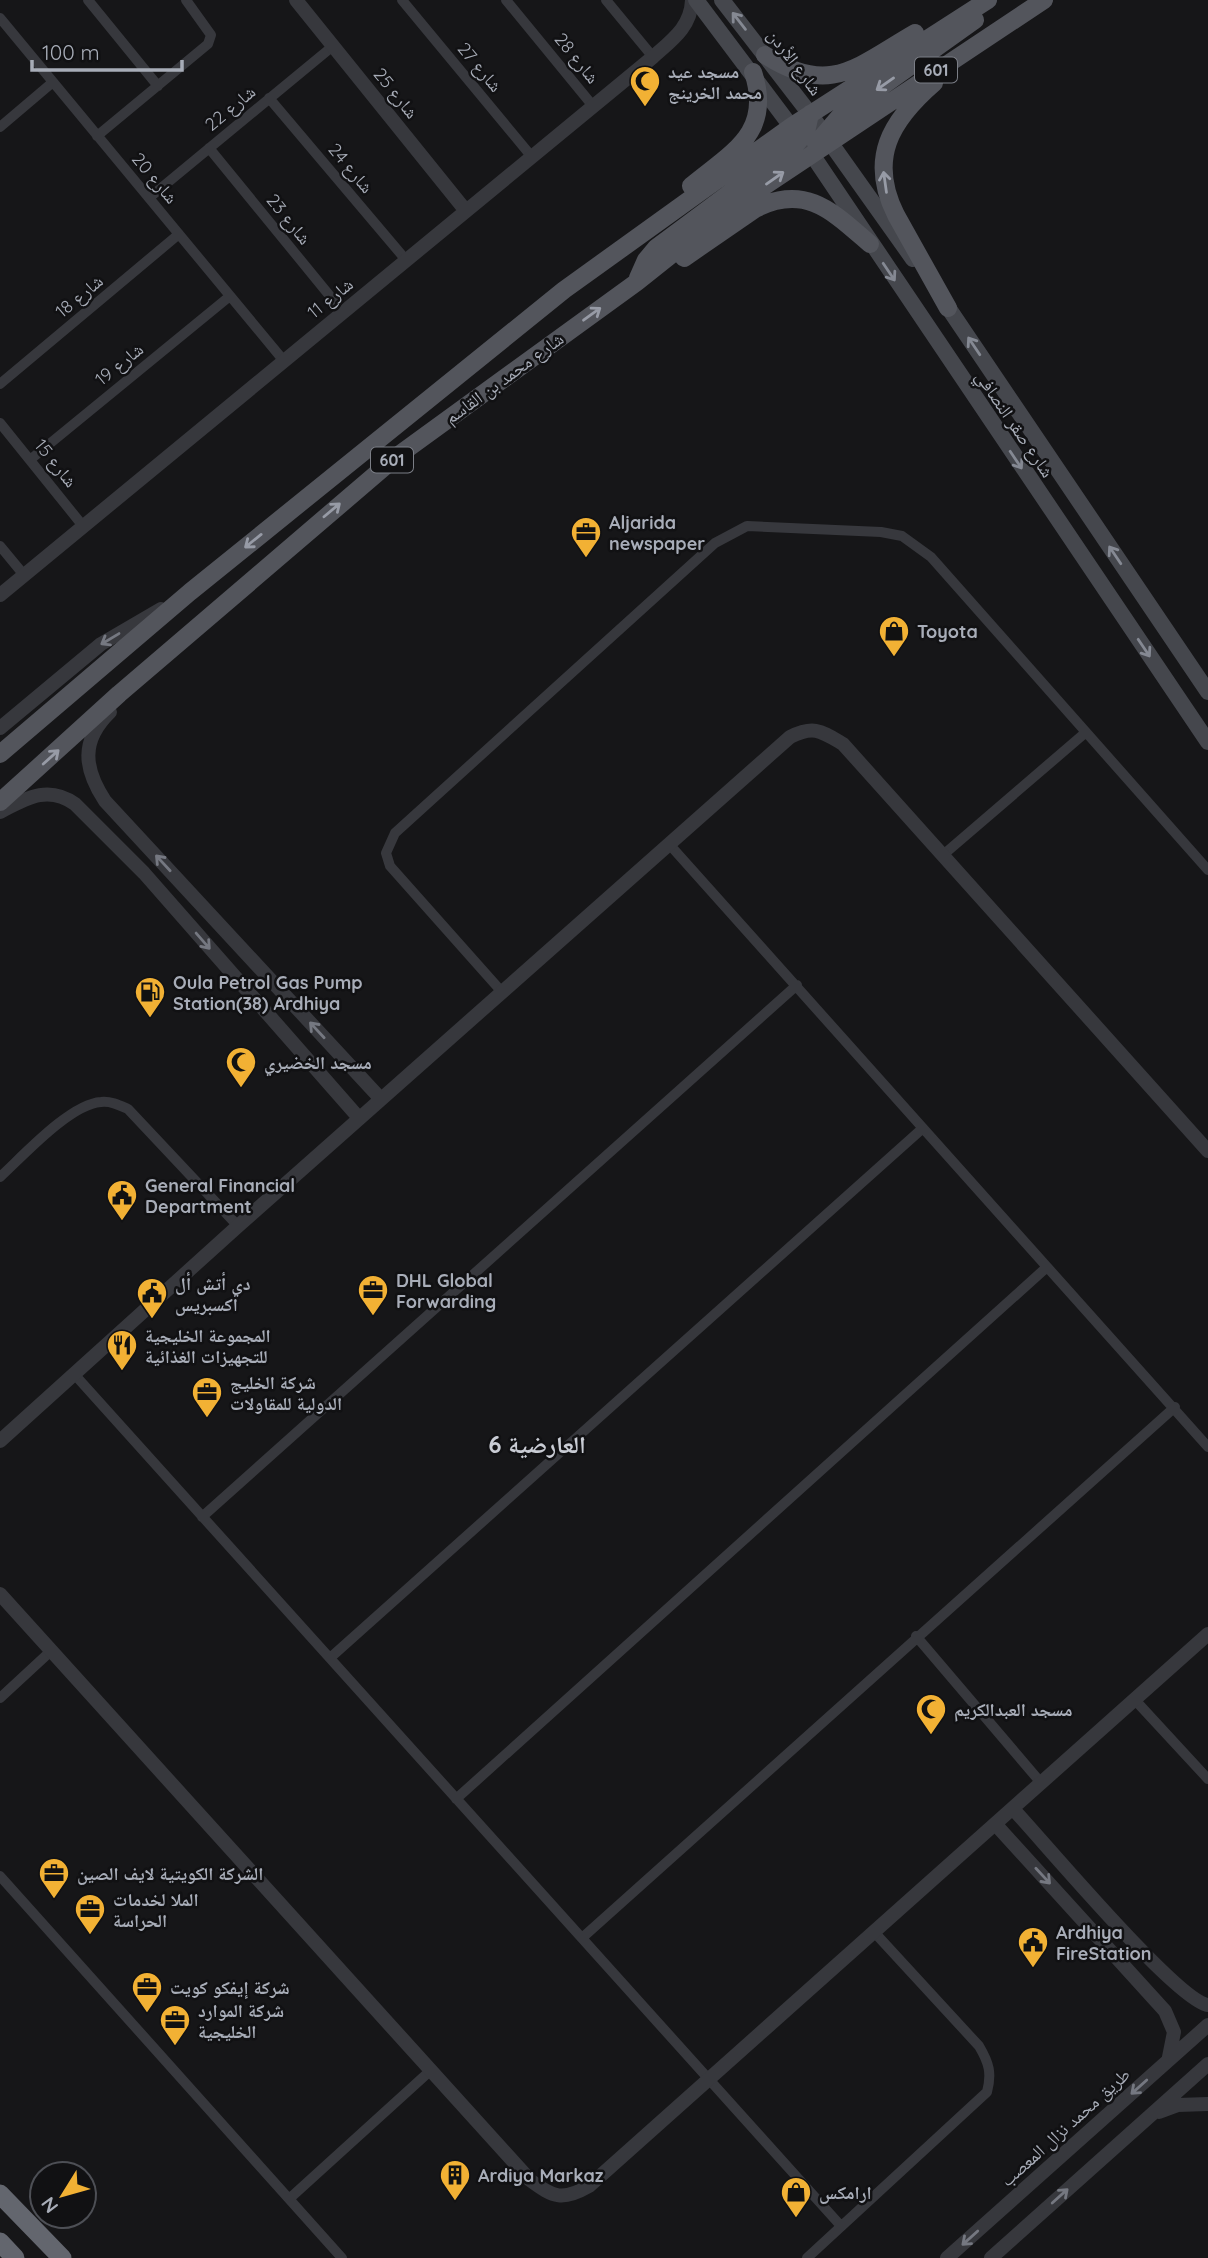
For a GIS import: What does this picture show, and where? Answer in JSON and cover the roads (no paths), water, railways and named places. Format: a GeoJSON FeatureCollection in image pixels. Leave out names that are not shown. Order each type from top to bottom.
{"type":"FeatureCollection","features":[{"type":"Feature","properties":{"kind":"highway"},"geometry":{"type":"LineString","coordinates":[[0,2194],[62,2258]]}},
{"type":"Feature","properties":{"kind":"highway"},"geometry":{"type":"LineString","coordinates":[[0,2242],[15,2258]]}},
{"type":"Feature","properties":{"kind":"main road"},"geometry":{"type":"LineString","coordinates":[[694,0],[753,72],[801,139]]}},
{"type":"Feature","properties":{"kind":"main road","name":"شارع الأردن"},"geometry":{"type":"LineString","coordinates":[[722,0],[810,114]]}},
{"type":"Feature","properties":{"kind":"main road","name":"601"},"geometry":{"type":"LineString","coordinates":[[810,114],[988,0]]}},
{"type":"Feature","properties":{"kind":"main road"},"geometry":{"type":"LineString","coordinates":[[801,139],[826,137],[839,117],[999,0]]}},
{"type":"Feature","properties":{"kind":"main road","name":"601"},"geometry":{"type":"LineString","coordinates":[[826,137],[1044,0]]}},
{"type":"Feature","properties":{"kind":"main road"},"geometry":{"type":"LineString","coordinates":[[948,308],[888,200],[883,173],[886,150],[900,117],[918,97],[1021,14]]}},
{"type":"Feature","properties":{"kind":"main road"},"geometry":{"type":"LineString","coordinates":[[765,55],[802,75],[833,76],[927,26],[960,16]]}},
{"type":"Feature","properties":{"kind":"main road"},"geometry":{"type":"LineString","coordinates":[[629,243],[747,137],[760,109],[753,72]]}},
{"type":"Feature","properties":{"kind":"main road"},"geometry":{"type":"LineString","coordinates":[[637,282],[646,260],[656,248],[801,139],[809,123],[810,114]]}},
{"type":"Feature","properties":{"kind":"main road","name":"شارع صقر النصافي"},"geometry":{"type":"LineString","coordinates":[[810,114],[948,308],[1208,692]]}},
{"type":"Feature","properties":{"kind":"main road","name":"شارع صقر النصافي"},"geometry":{"type":"LineString","coordinates":[[801,139],[1208,742]]}},
{"type":"Feature","properties":{"kind":"main road","name":"شارع محمد بن القاسم"},"geometry":{"type":"LineString","coordinates":[[0,754],[190,592],[528,318],[629,243],[801,139]]}},
{"type":"Feature","properties":{"kind":"main road"},"geometry":{"type":"LineString","coordinates":[[637,282],[668,269],[755,209],[779,200],[806,200],[818,204],[870,244]]}},
{"type":"Feature","properties":{"kind":"main road","name":"شارع محمد بن القاسم"},"geometry":{"type":"LineString","coordinates":[[0,802],[295,541],[396,457],[637,282]]}},
{"type":"Feature","properties":{"kind":"main road"},"geometry":{"type":"LineString","coordinates":[[396,457],[382,453],[382,442],[502,349],[528,318]]}},
{"type":"Feature","properties":{"kind":"street"},"geometry":{"type":"LineString","coordinates":[[88,0],[158,86]]}},
{"type":"Feature","properties":{"kind":"street"},"geometry":{"type":"LineString","coordinates":[[97,136],[208,44],[211,35],[186,0]]}},
{"type":"Feature","properties":{"kind":"street","name":"شارع 25"},"geometry":{"type":"LineString","coordinates":[[296,0],[466,211]]}},
{"type":"Feature","properties":{"kind":"street","name":"شارع 27"},"geometry":{"type":"LineString","coordinates":[[402,0],[532,157]]}},
{"type":"Feature","properties":{"kind":"street","name":"شارع 28"},"geometry":{"type":"LineString","coordinates":[[506,0],[593,106]]}},
{"type":"Feature","properties":{"kind":"street"},"geometry":{"type":"LineString","coordinates":[[606,0],[653,57]]}},
{"type":"Feature","properties":{"kind":"street"},"geometry":{"type":"LineString","coordinates":[[683,30],[694,0]]}},
{"type":"Feature","properties":{"kind":"street","name":"شارع 20"},"geometry":{"type":"LineString","coordinates":[[0,18],[284,361]]}},
{"type":"Feature","properties":{"kind":"street"},"geometry":{"type":"LineString","coordinates":[[683,30],[700,25],[717,27]]}},
{"type":"Feature","properties":{"kind":"street","name":"شارع 11"},"geometry":{"type":"LineString","coordinates":[[0,595],[683,30]]}},
{"type":"Feature","properties":{"kind":"street","name":"شارع 22"},"geometry":{"type":"LineString","coordinates":[[149,198],[333,46]]}},
{"type":"Feature","properties":{"kind":"street"},"geometry":{"type":"LineString","coordinates":[[0,127],[53,82]]}},
{"type":"Feature","properties":{"kind":"street","name":"شارع 24"},"geometry":{"type":"LineString","coordinates":[[269,99],[406,260]]}},
{"type":"Feature","properties":{"kind":"street","name":"شارع 23"},"geometry":{"type":"LineString","coordinates":[[209,148],[343,312]]}},
{"type":"Feature","properties":{"kind":"street","name":"شارع 18"},"geometry":{"type":"LineString","coordinates":[[0,384],[179,234]]}},
{"type":"Feature","properties":{"kind":"street","name":"شارع 19"},"geometry":{"type":"LineString","coordinates":[[31,460],[230,296]]}},
{"type":"Feature","properties":{"kind":"street","name":"شارع 15"},"geometry":{"type":"LineString","coordinates":[[0,422],[83,526]]}},
{"type":"Feature","properties":{"kind":"street"},"geometry":{"type":"LineString","coordinates":[[502,992],[390,866],[386,853],[395,833],[705,552],[729,534],[747,526],[881,531],[902,536],[931,557],[1208,870]]}},
{"type":"Feature","properties":{"kind":"street"},"geometry":{"type":"LineString","coordinates":[[295,541],[101,721],[91,738],[86,760],[94,783],[106,801],[380,1098]]}},
{"type":"Feature","properties":{"kind":"street"},"geometry":{"type":"LineString","coordinates":[[0,546],[24,575]]}},
{"type":"Feature","properties":{"kind":"street"},"geometry":{"type":"LineString","coordinates":[[0,729],[101,644],[190,592]]}},
{"type":"Feature","properties":{"kind":"street"},"geometry":{"type":"LineString","coordinates":[[0,1441],[380,1098],[790,737],[806,729],[821,731],[843,744],[1208,1151]]}},
{"type":"Feature","properties":{"kind":"street"},"geometry":{"type":"LineString","coordinates":[[943,855],[1085,733]]}},
{"type":"Feature","properties":{"kind":"street"},"geometry":{"type":"LineString","coordinates":[[0,812],[29,796],[54,793],[75,804],[144,873],[359,1118]]}},
{"type":"Feature","properties":{"kind":"street"},"geometry":{"type":"LineString","coordinates":[[91,819],[87,806],[91,800],[97,797],[106,801]]}},
{"type":"Feature","properties":{"kind":"street"},"geometry":{"type":"LineString","coordinates":[[669,844],[1208,1447]]}},
{"type":"Feature","properties":{"kind":"street"},"geometry":{"type":"LineString","coordinates":[[202,1517],[797,985]]}},
{"type":"Feature","properties":{"kind":"street"},"geometry":{"type":"LineString","coordinates":[[0,1177],[82,1107],[100,1102],[113,1103],[128,1109],[238,1226]]}},
{"type":"Feature","properties":{"kind":"street"},"geometry":{"type":"LineString","coordinates":[[330,1658],[923,1128]]}},
{"type":"Feature","properties":{"kind":"street"},"geometry":{"type":"LineString","coordinates":[[456,1799],[1047,1267]]}},
{"type":"Feature","properties":{"kind":"street"},"geometry":{"type":"LineString","coordinates":[[75,1375],[841,2226]]}},
{"type":"Feature","properties":{"kind":"street"},"geometry":{"type":"LineString","coordinates":[[582,1938],[845,1704],[916,1636],[1175,1407]]}},
{"type":"Feature","properties":{"kind":"street"},"geometry":{"type":"LineString","coordinates":[[0,1594],[530,2180],[552,2194],[562,2196],[574,2195],[589,2186],[710,2081],[1208,1634]]}},
{"type":"Feature","properties":{"kind":"street"},"geometry":{"type":"LineString","coordinates":[[916,1636],[1042,1784]]}},
{"type":"Feature","properties":{"kind":"street"},"geometry":{"type":"LineString","coordinates":[[0,1698],[52,1650]]}},
{"type":"Feature","properties":{"kind":"street"},"geometry":{"type":"LineString","coordinates":[[1135,1700],[1208,1779]]}},
{"type":"Feature","properties":{"kind":"street"},"geometry":{"type":"LineString","coordinates":[[1014,1810],[1138,1947],[1190,1998],[1208,2005]]}},
{"type":"Feature","properties":{"kind":"street"},"geometry":{"type":"LineString","coordinates":[[997,1826],[1122,1961],[1171,2021],[1175,2041],[1165,2064]]}},
{"type":"Feature","properties":{"kind":"street"},"geometry":{"type":"LineString","coordinates":[[0,1876],[342,2258]]}},
{"type":"Feature","properties":{"kind":"street"},"geometry":{"type":"LineString","coordinates":[[807,2258],[987,2092],[991,2077],[988,2062],[979,2046],[875,1933]]}},
{"type":"Feature","properties":{"kind":"street"},"geometry":{"type":"LineString","coordinates":[[1122,1961],[1138,1947]]}},
{"type":"Feature","properties":{"kind":"street","name":"طريق محمد نزال المعصب"},"geometry":{"type":"LineString","coordinates":[[947,2258],[1208,2025]]}},
{"type":"Feature","properties":{"kind":"street"},"geometry":{"type":"LineString","coordinates":[[991,2258],[1208,2064]]}},
{"type":"Feature","properties":{"kind":"street"},"geometry":{"type":"LineString","coordinates":[[289,2199],[430,2071]]}},
{"type":"Feature","properties":{"kind":"street"},"geometry":{"type":"LineString","coordinates":[[1148,2117],[1178,2105],[1208,2104]]}},
{"type":"Feature","properties":{"kind":"place","name":"مسجد عيد محمد الخرينج"},"geometry":{"type":"Point","coordinates":[645,108]}},
{"type":"Feature","properties":{"kind":"place","name":"Aljarida newspaper"},"geometry":{"type":"Point","coordinates":[586,559]}},
{"type":"Feature","properties":{"kind":"place","name":"Toyota"},"geometry":{"type":"Point","coordinates":[894,658]}},
{"type":"Feature","properties":{"kind":"place","name":"Oula Petrol Gas Pump Station(38) Ardhiya"},"geometry":{"type":"Point","coordinates":[150,1019]}},
{"type":"Feature","properties":{"kind":"place","name":"مسجد الخضيري"},"geometry":{"type":"Point","coordinates":[241,1089]}},
{"type":"Feature","properties":{"kind":"place","name":"General Financial Department"},"geometry":{"type":"Point","coordinates":[122,1222]}},
{"type":"Feature","properties":{"kind":"place","name":"DHL Global Forwarding"},"geometry":{"type":"Point","coordinates":[373,1317]}},
{"type":"Feature","properties":{"kind":"place","name":"دي أتش أل اكسبريس"},"geometry":{"type":"Point","coordinates":[152,1320]}},
{"type":"Feature","properties":{"kind":"place","name":"المجموعة الخليجية للتجهيزات الغذائية"},"geometry":{"type":"Point","coordinates":[122,1372]}},
{"type":"Feature","properties":{"kind":"place","name":"شركة الخليج الدولية للمقاولات"},"geometry":{"type":"Point","coordinates":[207,1419]}},
{"type":"Feature","properties":{"kind":"place","name":"مسجد العبدالكريم"},"geometry":{"type":"Point","coordinates":[931,1736]}},
{"type":"Feature","properties":{"kind":"place","name":"الشركة الكويتية لايف الصين"},"geometry":{"type":"Point","coordinates":[54,1900]}},
{"type":"Feature","properties":{"kind":"place","name":"الملا لخدمات الحراسة"},"geometry":{"type":"Point","coordinates":[90,1936]}},
{"type":"Feature","properties":{"kind":"place","name":"Ardhiya FireStation"},"geometry":{"type":"Point","coordinates":[1033,1969]}},
{"type":"Feature","properties":{"kind":"place","name":"شركة إيفكو كويت"},"geometry":{"type":"Point","coordinates":[147,2014]}},
{"type":"Feature","properties":{"kind":"place","name":"شركة الموارد الخليجية"},"geometry":{"type":"Point","coordinates":[175,2047]}},
{"type":"Feature","properties":{"kind":"place","name":"Ardiya Markaz"},"geometry":{"type":"Point","coordinates":[455,2202]}},
{"type":"Feature","properties":{"kind":"place","name":"ارامكس"},"geometry":{"type":"Point","coordinates":[796,2219]}},
{"type":"Feature","properties":{"kind":"district","name":"العارضية 6"},"geometry":{"type":"Point","coordinates":[537,1444]}}]}
